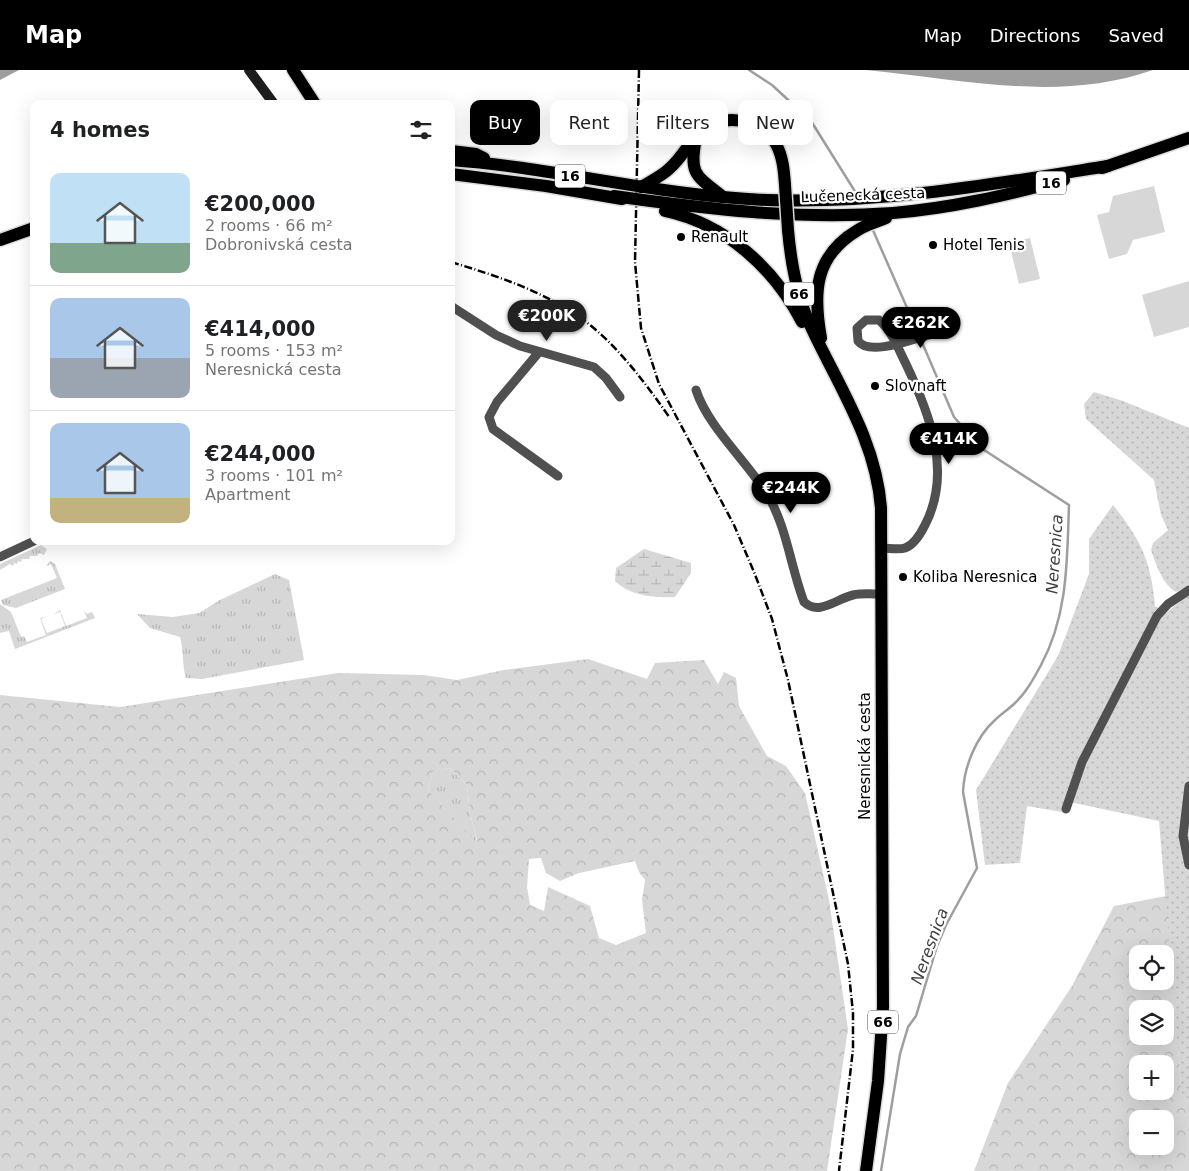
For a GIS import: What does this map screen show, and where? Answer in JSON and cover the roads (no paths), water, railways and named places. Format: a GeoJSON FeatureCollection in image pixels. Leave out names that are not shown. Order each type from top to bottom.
{"type":"FeatureCollection","features":[{"type":"Feature","properties":{"kind":"main road"},"geometry":{"type":"LineString","coordinates":[[293,70],[312,100]]}},
{"type":"Feature","properties":{"kind":"main road","name":"66"},"geometry":{"type":"LineString","coordinates":[[728,121],[744,121],[757,126],[767,133],[776,144],[782,160],[788,230],[798,292],[811,327],[824,352]]}},
{"type":"Feature","properties":{"kind":"main road","name":"Lučenecká cesta"},"geometry":{"type":"LineString","coordinates":[[614,196],[720,211],[769,214],[885,216],[986,200],[1080,176],[1189,138]]}},
{"type":"Feature","properties":{"kind":"main road"},"geometry":{"type":"LineString","coordinates":[[641,187],[670,168],[689,145]]}},
{"type":"Feature","properties":{"kind":"main road"},"geometry":{"type":"LineString","coordinates":[[694,145],[692,158],[694,170],[702,181],[724,198]]}},
{"type":"Feature","properties":{"kind":"main road"},"geometry":{"type":"LineString","coordinates":[[455,151],[476,154],[500,165]]}},
{"type":"Feature","properties":{"kind":"main road","name":"16"},"geometry":{"type":"LineString","coordinates":[[455,160],[500,165],[641,187]]}},
{"type":"Feature","properties":{"kind":"main road","name":"Lučenecká cesta"},"geometry":{"type":"LineString","coordinates":[[641,187],[724,198],[844,201],[922,194],[1108,166]]}},
{"type":"Feature","properties":{"kind":"main road","name":"16"},"geometry":{"type":"LineString","coordinates":[[455,175],[614,196]]}},
{"type":"Feature","properties":{"kind":"main road"},"geometry":{"type":"LineString","coordinates":[[614,196],[699,221],[716,229],[741,246],[777,284],[794,307],[808,334],[824,352]]}},
{"type":"Feature","properties":{"kind":"main road"},"geometry":{"type":"LineString","coordinates":[[824,352],[816,301],[818,279],[837,245],[859,228],[885,216]]}},
{"type":"Feature","properties":{"kind":"main road"},"geometry":{"type":"LineString","coordinates":[[6,238],[30,229]]}},
{"type":"Feature","properties":{"kind":"main road"},"geometry":{"type":"LineString","coordinates":[[6,238],[30,236]]}},
{"type":"Feature","properties":{"kind":"main road","name":"Neresnická cesta"},"geometry":{"type":"LineString","coordinates":[[824,352],[853,408],[877,474],[881,508],[883,1007],[878,1081],[866,1171]]}},
{"type":"Feature","properties":{"kind":"street"},"geometry":{"type":"LineString","coordinates":[[249,70],[271,100]]}},
{"type":"Feature","properties":{"kind":"street"},"geometry":{"type":"LineString","coordinates":[[455,309],[496,336],[539,352],[594,367],[606,378],[620,397]]}},
{"type":"Feature","properties":{"kind":"street"},"geometry":{"type":"LineString","coordinates":[[882,548],[905,548],[916,539],[932,507],[937,477],[937,460],[931,424],[900,342],[882,323],[874,319],[866,320],[859,325],[856,333],[858,341],[864,347],[876,348],[900,342],[932,334]]}},
{"type":"Feature","properties":{"kind":"street"},"geometry":{"type":"LineString","coordinates":[[539,352],[497,402],[490,417],[493,429],[558,476]]}},
{"type":"Feature","properties":{"kind":"street"},"geometry":{"type":"LineString","coordinates":[[696,390],[704,409],[757,479],[773,506],[788,542],[804,602],[808,606],[817,608],[850,596],[881,594]]}},
{"type":"Feature","properties":{"kind":"street"},"geometry":{"type":"LineString","coordinates":[[0,557],[30,543]]}},
{"type":"Feature","properties":{"kind":"street"},"geometry":{"type":"LineString","coordinates":[[1066,809],[1082,762],[1157,616],[1168,604],[1189,590]]}},
{"type":"Feature","properties":{"kind":"street"},"geometry":{"type":"LineString","coordinates":[[1189,786],[1183,836],[1189,866]]}},
{"type":"Feature","properties":{"kind":"waterway","name":"Neresnica"},"geometry":{"type":"LineString","coordinates":[[749,70],[772,85],[811,121],[856,193]]}},
{"type":"Feature","properties":{"kind":"waterway","name":"Neresnica"},"geometry":{"type":"LineString","coordinates":[[872,228],[919,335]]}},
{"type":"Feature","properties":{"kind":"waterway","name":"Neresnica"},"geometry":{"type":"LineString","coordinates":[[881,1171],[900,1054],[908,1027],[916,1016],[937,946],[946,925],[977,868],[963,792],[966,773],[972,753],[982,735],[1026,690],[1050,646],[1061,607],[1068,547],[1069,505],[981,448],[954,417],[921,340]]}},
{"type":"Feature","properties":{"kind":"railway"},"geometry":{"type":"LineString","coordinates":[[639,70],[635,262],[641,328],[659,384],[734,525],[772,619],[788,680],[848,964],[853,1013],[853,1049],[839,1171]]}},
{"type":"Feature","properties":{"kind":"railway"},"geometry":{"type":"LineString","coordinates":[[455,263],[499,278],[546,297],[589,324],[615,348],[670,418]]}},
{"type":"Feature","properties":{"kind":"place","name":"Renault"},"geometry":{"type":"Point","coordinates":[681,237]}},
{"type":"Feature","properties":{"kind":"place","name":"Hotel Tenis"},"geometry":{"type":"Point","coordinates":[933,245]}},
{"type":"Feature","properties":{"kind":"place","name":"Slovnaft"},"geometry":{"type":"Point","coordinates":[875,386]}},
{"type":"Feature","properties":{"kind":"place","name":"Koliba Neresnica"},"geometry":{"type":"Point","coordinates":[903,577]}}]}
